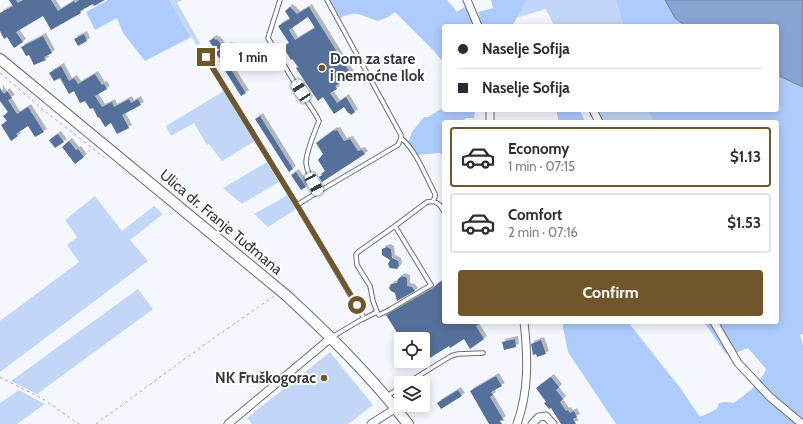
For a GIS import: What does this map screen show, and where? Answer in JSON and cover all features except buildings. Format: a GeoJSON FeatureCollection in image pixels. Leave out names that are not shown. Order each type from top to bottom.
{"type":"FeatureCollection","features":[{"type":"Feature","properties":{"kind":"main road","name":"Ulica dr. Franje Tuđmana"},"geometry":{"type":"LineString","coordinates":[[0,59],[282,291],[332,338],[394,406]]}},
{"type":"Feature","properties":{"kind":"main road","name":"Ulica dr. Franje Tuđmana"},"geometry":{"type":"LineString","coordinates":[[399,412],[408,424]]}},
{"type":"Feature","properties":{"kind":"street"},"geometry":{"type":"LineString","coordinates":[[466,0],[477,24]]}},
{"type":"Feature","properties":{"kind":"street"},"geometry":{"type":"LineString","coordinates":[[517,424],[523,403],[527,379],[527,344],[524,324]]}},
{"type":"Feature","properties":{"kind":"street"},"geometry":{"type":"LineString","coordinates":[[715,324],[738,363],[770,397],[802,424]]}},
{"type":"Feature","properties":{"kind":"street"},"geometry":{"type":"LineString","coordinates":[[228,424],[332,338]]}},
{"type":"Feature","properties":{"kind":"street"},"geometry":{"type":"LineString","coordinates":[[371,424],[394,409]]}},
{"type":"Feature","properties":{"kind":"street"},"geometry":{"type":"LineString","coordinates":[[532,424],[543,416],[549,418],[553,424]]}},
{"type":"Feature","properties":{"kind":"lane"},"geometry":{"type":"LineString","coordinates":[[280,0],[268,38],[316,115],[318,121],[306,162],[310,177],[318,192]]}},
{"type":"Feature","properties":{"kind":"lane"},"geometry":{"type":"LineString","coordinates":[[327,0],[401,135],[401,138],[406,142],[416,158],[435,194],[433,201]]}},
{"type":"Feature","properties":{"kind":"lane"},"geometry":{"type":"LineString","coordinates":[[206,57],[297,205],[364,318],[362,319]]}},
{"type":"Feature","properties":{"kind":"lane"},"geometry":{"type":"LineString","coordinates":[[297,205],[398,145],[401,138]]}},
{"type":"Feature","properties":{"kind":"lane"},"geometry":{"type":"LineString","coordinates":[[395,226],[431,285],[379,315],[373,301],[370,286],[357,265],[356,256],[358,252],[427,202],[433,201],[440,204],[442,208]]}},
{"type":"Feature","properties":{"kind":"lane"},"geometry":{"type":"LineString","coordinates":[[332,338],[362,319],[377,312]]}},
{"type":"Feature","properties":{"kind":"lane"},"geometry":{"type":"LineString","coordinates":[[418,376],[451,356],[458,354],[483,353]]}},
{"type":"Feature","properties":{"kind":"lane"},"geometry":{"type":"LineString","coordinates":[[386,396],[394,391]]}},
{"type":"Feature","properties":{"kind":"path"},"geometry":{"type":"LineString","coordinates":[[0,73],[105,158]]}},
{"type":"Feature","properties":{"kind":"path"},"geometry":{"type":"LineString","coordinates":[[96,424],[204,345],[282,291]]}},
{"type":"Feature","properties":{"kind":"path"},"geometry":{"type":"LineString","coordinates":[[0,377],[43,398],[79,424]]}},
{"type":"Feature","properties":{"kind":"shaded area"},"geometry":{"type":"Polygon","coordinates":[[[108,0],[169,0],[191,37],[145,61],[123,33],[117,18],[95,30],[86,12],[108,0]]]}},
{"type":"Feature","properties":{"kind":"shaded area"},"geometry":{"type":"Polygon","coordinates":[[[169,0],[182,0],[177,3],[200,43],[197,46],[169,0]]]}},
{"type":"Feature","properties":{"kind":"shaded area"},"geometry":{"type":"Polygon","coordinates":[[[330,0],[447,0],[457,12],[464,7],[474,24],[442,24],[442,61],[395,12],[378,21],[359,14],[346,15],[340,18],[330,0]]]}},
{"type":"Feature","properties":{"kind":"shaded area"},"geometry":{"type":"Polygon","coordinates":[[[491,0],[527,0],[513,24],[481,24],[478,12],[493,8],[491,0]]]}},
{"type":"Feature","properties":{"kind":"shaded area"},"geometry":{"type":"Polygon","coordinates":[[[527,0],[616,0],[622,24],[553,24],[546,9],[516,18],[527,0]]]}},
{"type":"Feature","properties":{"kind":"shaded area"},"geometry":{"type":"Polygon","coordinates":[[[616,0],[665,0],[675,18],[682,24],[622,24],[616,0]]]}},
{"type":"Feature","properties":{"kind":"shaded area"},"geometry":{"type":"Polygon","coordinates":[[[665,0],[803,0],[803,87],[779,76],[779,24],[682,24],[675,18],[665,0]]]}},
{"type":"Feature","properties":{"kind":"shaded area"},"geometry":{"type":"Polygon","coordinates":[[[779,76],[803,87],[803,334],[800,335],[803,345],[803,424],[616,424],[568,352],[562,324],[630,324],[681,389],[700,417],[717,409],[719,403],[734,403],[753,388],[760,380],[766,369],[748,348],[738,352],[726,354],[705,324],[779,324],[779,120],[652,120],[649,112],[779,112],[779,76]]]}},
{"type":"Feature","properties":{"kind":"shaded area"},"geometry":{"type":"Polygon","coordinates":[[[224,91],[255,141],[222,161],[209,144],[207,145],[194,123],[171,136],[166,126],[224,91]]]}},
{"type":"Feature","properties":{"kind":"shaded area"},"geometry":{"type":"Polygon","coordinates":[[[442,108],[442,112],[475,112],[474,118],[466,118],[464,120],[442,120],[442,156],[440,153],[416,155],[408,144],[412,132],[424,117],[428,117],[442,108]]]}},
{"type":"Feature","properties":{"kind":"shaded area"},"geometry":{"type":"Polygon","coordinates":[[[556,112],[581,112],[584,120],[558,120],[556,112]]]}},
{"type":"Feature","properties":{"kind":"shaded area"},"geometry":{"type":"Polygon","coordinates":[[[596,112],[649,112],[652,120],[600,120],[596,112]]]}},
{"type":"Feature","properties":{"kind":"shaded area"},"geometry":{"type":"Polygon","coordinates":[[[267,162],[279,182],[242,204],[223,188],[267,162]]]}},
{"type":"Feature","properties":{"kind":"shaded area"},"geometry":{"type":"Polygon","coordinates":[[[288,195],[296,209],[268,227],[254,214],[288,195]]]}},
{"type":"Feature","properties":{"kind":"shaded area"},"geometry":{"type":"Polygon","coordinates":[[[95,196],[122,231],[154,206],[163,214],[130,240],[148,261],[0,372],[0,321],[79,262],[67,245],[77,237],[65,220],[95,196]]]}},
{"type":"Feature","properties":{"kind":"shaded area"},"geometry":{"type":"Polygon","coordinates":[[[138,289],[153,309],[37,394],[11,381],[138,289]]]}},
{"type":"Feature","properties":{"kind":"shaded area","name":"NK Fruškogorac"},"geometry":{"type":"Polygon","coordinates":[[[330,352],[373,405],[348,424],[252,424],[247,418],[330,352]]]}},
{"type":"Feature","properties":{"kind":"shaded area"},"geometry":{"type":"Polygon","coordinates":[[[19,390],[45,404],[17,424],[0,424],[0,403],[19,390]]]}},
{"type":"Feature","properties":{"kind":"place","name":"Dom za stare i nemoćne Ilok"},"geometry":{"type":"Point","coordinates":[322,68]}},
{"type":"Feature","properties":{"kind":"place","name":"NK Fruškogorac"},"geometry":{"type":"Point","coordinates":[324,378]}},
{"type":"Feature","properties":{"kind":"route"},"geometry":{"type":"LineString","coordinates":[[206,57],[357,305]]}}]}
